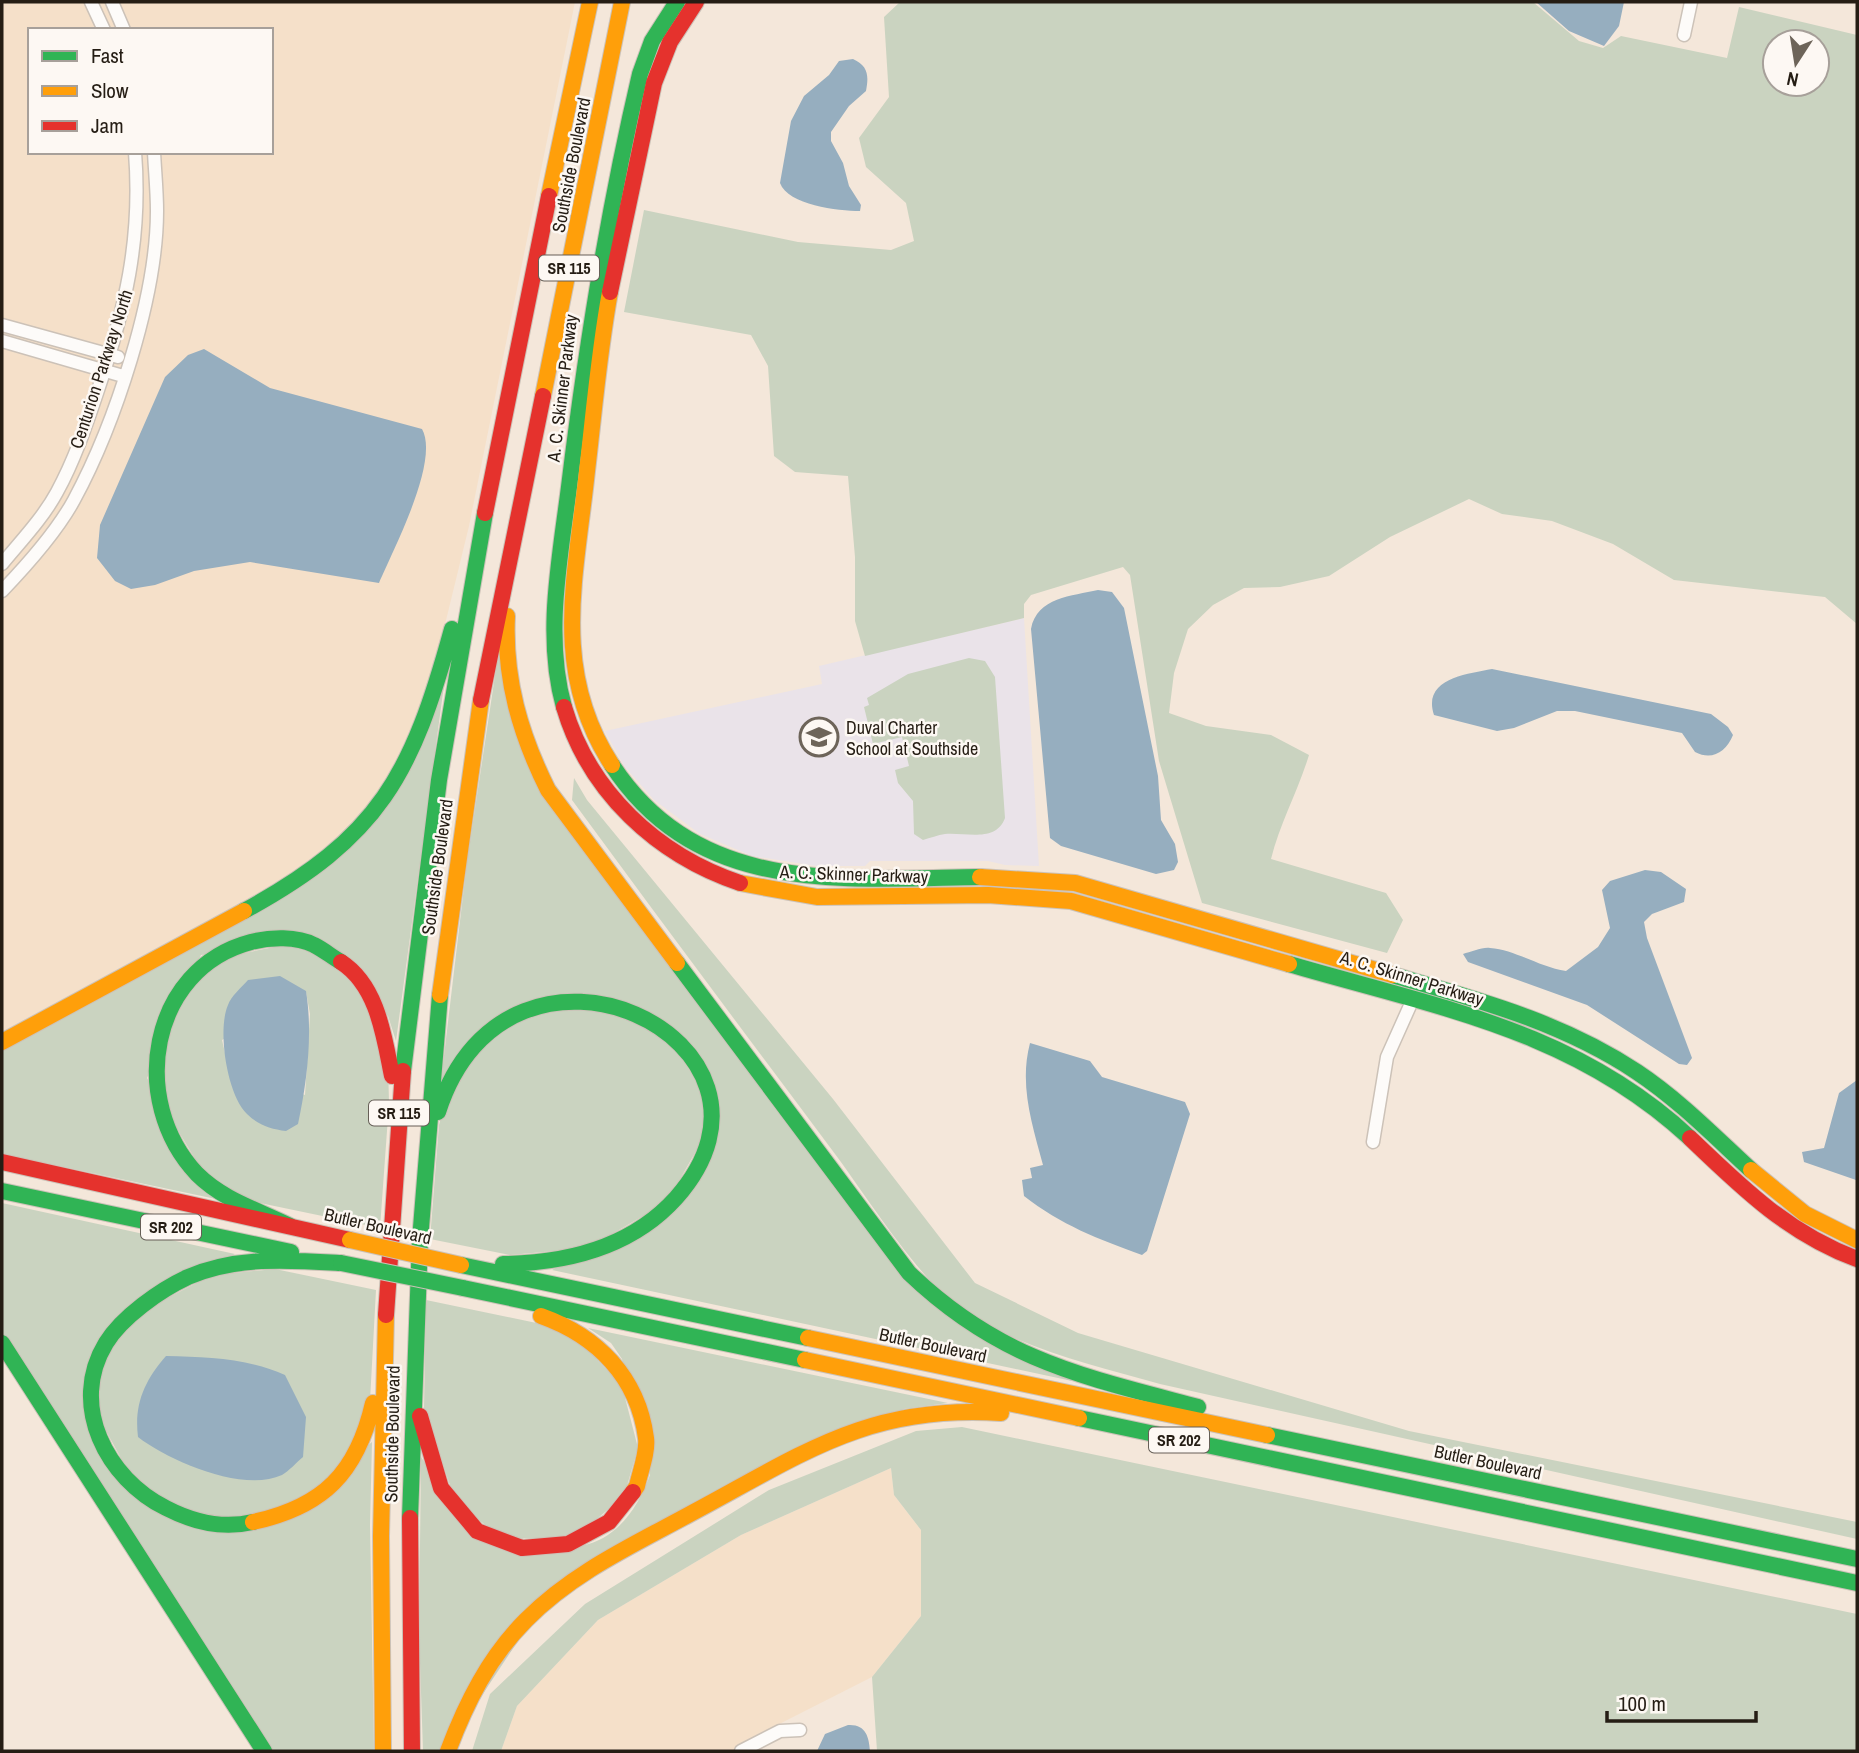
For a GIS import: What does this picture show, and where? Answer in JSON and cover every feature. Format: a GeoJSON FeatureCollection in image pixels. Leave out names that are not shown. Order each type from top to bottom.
{"type":"FeatureCollection","features":[{"type":"Feature","properties":{"kind":"main road","name":"Southside Boulevard"},"geometry":{"type":"LineString","coordinates":[[383,1751],[380,1547],[385,1328],[393,1184],[406,1038],[427,859],[491,481],[590,2]]}},
{"type":"Feature","properties":{"kind":"main road","name":"Southside Boulevard"},"geometry":{"type":"LineString","coordinates":[[412,1751],[409,1555],[414,1332],[422,1186],[439,1003],[465,801],[493,633],[622,2]]}},
{"type":"Feature","properties":{"kind":"main road","name":"A. C. Skinner Parkway"},"geometry":{"type":"LineString","coordinates":[[677,2],[652,41],[640,74],[588,327],[556,604],[555,658],[559,689],[571,729],[587,761],[619,806],[667,848],[723,878],[759,889],[794,894],[1015,895],[1071,901],[1522,1032],[1597,1068],[1672,1122],[1723,1173],[1780,1221],[1828,1249],[1857,1259]]}},
{"type":"Feature","properties":{"kind":"main road","name":"A. C. Skinner Parkway"},"geometry":{"type":"LineString","coordinates":[[696,2],[670,41],[654,84],[609,300],[572,598],[571,643],[577,686],[594,732],[621,780],[672,829],[719,857],[764,871],[799,876],[1021,877],[1075,883],[1517,1012],[1585,1040],[1640,1074],[1691,1115],[1786,1203],[1826,1227],[1857,1240]]}},
{"type":"Feature","properties":{"kind":"main road"},"geometry":{"type":"LineString","coordinates":[[2,1042],[289,887],[325,862],[361,828],[403,771],[427,719],[491,481]]}},
{"type":"Feature","properties":{"kind":"main road"},"geometry":{"type":"LineString","coordinates":[[515,533],[506,624],[507,660],[519,720],[538,771],[576,829],[909,1273],[952,1315],[1016,1352],[1073,1373],[1205,1409],[1257,1433]]}},
{"type":"Feature","properties":{"kind":"main road"},"geometry":{"type":"LineString","coordinates":[[559,689],[577,686]]}},
{"type":"Feature","properties":{"kind":"main road"},"geometry":{"type":"LineString","coordinates":[[290,1226],[222,1194],[197,1174],[172,1139],[157,1099],[158,1042],[173,1003],[187,980],[207,961],[240,942],[273,937],[307,941],[338,956],[364,982],[383,1018],[391,1052],[393,1184]]}},
{"type":"Feature","properties":{"kind":"main road"},"geometry":{"type":"LineString","coordinates":[[422,1186],[436,1119],[448,1081],[478,1041],[516,1015],[567,1002],[603,1002],[621,1007],[678,1040],[698,1067],[709,1100],[710,1134],[700,1166],[667,1209],[628,1237],[582,1255],[529,1264],[461,1265]]}},
{"type":"Feature","properties":{"kind":"main road","name":"Butler Boulevard"},"geometry":{"type":"LineString","coordinates":[[2,1162],[461,1265],[1857,1559]]}},
{"type":"Feature","properties":{"kind":"main road","name":"SR 202"},"geometry":{"type":"LineString","coordinates":[[2,1191],[1857,1583]]}},
{"type":"Feature","properties":{"kind":"main road"},"geometry":{"type":"LineString","coordinates":[[341,1263],[266,1261],[217,1267],[172,1285],[136,1309],[106,1343],[92,1384],[92,1423],[110,1462],[128,1485],[152,1505],[191,1522],[241,1527],[275,1520],[299,1510],[339,1479],[361,1446],[373,1406],[385,1328]]}},
{"type":"Feature","properties":{"kind":"main road"},"geometry":{"type":"LineString","coordinates":[[414,1332],[425,1443],[440,1488],[456,1513],[486,1536],[519,1548],[554,1548],[587,1538],[614,1519],[638,1482],[646,1448],[638,1404],[616,1365],[576,1329],[501,1296]]}},
{"type":"Feature","properties":{"kind":"main road"},"geometry":{"type":"LineString","coordinates":[[2,1343],[264,1751]]}},
{"type":"Feature","properties":{"kind":"main road"},"geometry":{"type":"LineString","coordinates":[[448,1751],[478,1682],[508,1640],[542,1605],[594,1568],[821,1443],[887,1420],[951,1411],[996,1413],[1125,1428]]}},
{"type":"Feature","properties":{"kind":"street"},"geometry":{"type":"LineString","coordinates":[[91,2],[103,28]]}},
{"type":"Feature","properties":{"kind":"street"},"geometry":{"type":"LineString","coordinates":[[112,2],[123,28]]}},
{"type":"Feature","properties":{"kind":"street"},"geometry":{"type":"LineString","coordinates":[[1685,35],[1691,2]]}},
{"type":"Feature","properties":{"kind":"street","name":"Centurion Parkway North"},"geometry":{"type":"LineString","coordinates":[[2,564],[57,492],[81,438],[110,354],[134,257],[138,211],[135,154]]}},
{"type":"Feature","properties":{"kind":"street","name":"Centurion Parkway North"},"geometry":{"type":"LineString","coordinates":[[2,591],[74,501],[99,446],[128,360],[153,259],[157,212],[154,154]]}},
{"type":"Feature","properties":{"kind":"street"},"geometry":{"type":"LineString","coordinates":[[2,325],[128,360]]}},
{"type":"Feature","properties":{"kind":"street"},"geometry":{"type":"LineString","coordinates":[[2,341],[123,376]]}},
{"type":"Feature","properties":{"kind":"street"},"geometry":{"type":"LineString","coordinates":[[1373,1142],[1388,1057],[1413,999]]}},
{"type":"Feature","properties":{"kind":"street"},"geometry":{"type":"LineString","coordinates":[[741,1751],[780,1731],[800,1730]]}},
{"type":"Feature","properties":{"kind":"shaded area"},"geometry":{"type":"Polygon","coordinates":[[[2,2],[575,2],[469,526],[429,690],[384,790],[316,863],[2,1037],[2,2]]]}},
{"type":"Feature","properties":{"kind":"shaded area","name":"Duval Charter School at Southside"},"geometry":{"type":"Polygon","coordinates":[[[1024,618],[1039,866],[1005,865],[988,861],[870,861],[865,866],[816,866],[752,856],[700,834],[654,800],[624,766],[605,731],[822,684],[819,666],[1024,618]]]}},
{"type":"Feature","properties":{"kind":"shaded area"},"geometry":{"type":"Polygon","coordinates":[[[891,1468],[894,1495],[921,1530],[921,1616],[872,1677],[746,1741],[732,1751],[501,1751],[517,1706],[598,1620],[741,1535],[891,1468]]]}},
{"type":"Feature","properties":{"kind":"green space"},"geometry":{"type":"Polygon","coordinates":[[[900,2],[1533,2],[1579,41],[1603,48],[1621,36],[1727,58],[1739,7],[1828,28],[1761,28],[1761,98],[1831,98],[1831,29],[1857,35],[1857,624],[1825,597],[1674,580],[1613,544],[1552,521],[1502,514],[1469,499],[1390,537],[1329,576],[1280,587],[1244,588],[1213,605],[1188,629],[1174,673],[1169,713],[1206,726],[1271,735],[1309,755],[1271,859],[1386,893],[1403,920],[1387,953],[1202,903],[1159,761],[1130,575],[1123,567],[1031,595],[1024,604],[1024,618],[865,656],[855,621],[855,557],[848,476],[795,472],[774,456],[768,366],[751,335],[624,312],[644,210],[798,242],[891,250],[914,241],[906,203],[866,167],[859,138],[889,97],[884,17],[900,2]]]}},
{"type":"Feature","properties":{"kind":"green space"},"geometry":{"type":"Polygon","coordinates":[[[499,649],[521,740],[895,1262],[1072,1381],[552,1270],[689,1192],[711,1088],[639,1009],[528,1004],[441,1081],[467,862],[499,649]]]}},
{"type":"Feature","properties":{"kind":"green space"},"geometry":{"type":"Polygon","coordinates":[[[969,658],[985,661],[995,677],[1005,818],[1001,826],[987,834],[945,834],[923,840],[914,834],[913,801],[898,783],[895,770],[909,766],[902,737],[873,744],[864,707],[869,705],[867,698],[908,674],[969,658]]]}},
{"type":"Feature","properties":{"kind":"green space"},"geometry":{"type":"Polygon","coordinates":[[[445,678],[396,1041],[388,1016],[313,939],[201,955],[147,1078],[216,1199],[2,1154],[2,1046],[342,853],[445,678]]]}},
{"type":"Feature","properties":{"kind":"green space"},"geometry":{"type":"Polygon","coordinates":[[[574,778],[587,800],[833,1099],[975,1283],[1078,1333],[1409,1431],[1857,1522],[1857,1539],[1160,1384],[1033,1346],[985,1324],[946,1297],[896,1239],[572,800],[574,778]]]}},
{"type":"Feature","properties":{"kind":"green space"},"geometry":{"type":"Polygon","coordinates":[[[294,943],[356,978],[388,1064],[389,1103],[380,1228],[250,1201],[203,1172],[168,1114],[161,1058],[183,997],[220,958],[294,943]],[[306,992],[222,1040],[228,1066],[305,1095],[310,1014],[306,992]]]}},
{"type":"Feature","properties":{"kind":"green space"},"geometry":{"type":"Polygon","coordinates":[[[610,1009],[667,1036],[702,1089],[704,1137],[667,1202],[588,1248],[510,1255],[430,1239],[439,1125],[445,1102],[475,1051],[534,1011],[610,1009]]]}},
{"type":"Feature","properties":{"kind":"green space"},"geometry":{"type":"Polygon","coordinates":[[[2,1203],[235,1254],[135,1307],[87,1396],[147,1506],[268,1527],[372,1442],[370,1525],[374,1751],[271,1751],[2,1336],[2,1203]]]}},
{"type":"Feature","properties":{"kind":"green space"},"geometry":{"type":"Polygon","coordinates":[[[275,1269],[376,1290],[370,1401],[350,1456],[329,1484],[258,1520],[185,1515],[115,1462],[95,1394],[106,1354],[146,1309],[212,1275],[275,1269]]]}},
{"type":"Feature","properties":{"kind":"green space"},"geometry":{"type":"Polygon","coordinates":[[[426,1300],[546,1325],[576,1337],[622,1386],[638,1448],[624,1496],[573,1539],[503,1538],[456,1503],[424,1408],[426,1300]]]}},
{"type":"Feature","properties":{"kind":"green space"},"geometry":{"type":"Polygon","coordinates":[[[588,1328],[948,1403],[904,1409],[549,1594],[445,1751],[423,1751],[419,1634],[421,1457],[474,1535],[581,1546],[605,1537],[624,1520],[639,1499],[650,1475],[622,1359],[611,1343],[588,1328]]]}},
{"type":"Feature","properties":{"kind":"green space"},"geometry":{"type":"Polygon","coordinates":[[[962,1427],[1857,1614],[1857,1751],[877,1751],[872,1677],[921,1616],[921,1530],[894,1495],[891,1468],[741,1535],[598,1620],[517,1706],[501,1751],[472,1751],[490,1694],[585,1604],[769,1490],[916,1431],[962,1427]]]}},
{"type":"Feature","properties":{"kind":"water"},"geometry":{"type":"Polygon","coordinates":[[[1536,2],[1624,2],[1619,26],[1604,46],[1569,31],[1536,2]]]}},
{"type":"Feature","properties":{"kind":"water"},"geometry":{"type":"Polygon","coordinates":[[[853,59],[862,65],[866,72],[866,91],[849,106],[831,132],[831,141],[843,163],[849,186],[861,205],[860,211],[839,210],[803,202],[785,191],[780,183],[791,121],[804,96],[829,75],[839,61],[853,59]]]}},
{"type":"Feature","properties":{"kind":"water"},"geometry":{"type":"Polygon","coordinates":[[[204,349],[270,388],[422,429],[426,443],[420,483],[404,528],[379,583],[250,562],[194,571],[155,585],[131,589],[115,581],[97,558],[100,525],[165,377],[188,355],[204,349]]]}},
{"type":"Feature","properties":{"kind":"water"},"geometry":{"type":"Polygon","coordinates":[[[1098,590],[1112,592],[1124,608],[1158,776],[1161,820],[1175,844],[1178,862],[1174,870],[1156,874],[1061,846],[1050,838],[1031,629],[1040,610],[1048,604],[1098,590]]]}},
{"type":"Feature","properties":{"kind":"water"},"geometry":{"type":"Polygon","coordinates":[[[1492,669],[1711,714],[1728,727],[1733,735],[1722,750],[1707,756],[1695,752],[1682,733],[1575,711],[1557,711],[1514,728],[1497,731],[1434,715],[1434,693],[1440,686],[1459,676],[1492,669]]]}},
{"type":"Feature","properties":{"kind":"water"},"geometry":{"type":"Polygon","coordinates":[[[1645,870],[1661,872],[1686,889],[1684,902],[1652,914],[1644,922],[1647,938],[1692,1058],[1687,1065],[1679,1064],[1587,1005],[1468,962],[1463,954],[1484,948],[1500,949],[1566,971],[1598,947],[1610,928],[1602,890],[1610,881],[1645,870]]]}},
{"type":"Feature","properties":{"kind":"water"},"geometry":{"type":"Polygon","coordinates":[[[280,976],[306,991],[309,1024],[306,1075],[298,1124],[286,1131],[260,1124],[240,1105],[229,1078],[224,1045],[225,1016],[234,995],[248,980],[280,976]]]}},
{"type":"Feature","properties":{"kind":"water"},"geometry":{"type":"Polygon","coordinates":[[[1030,1043],[1090,1061],[1102,1077],[1185,1102],[1190,1114],[1147,1251],[1142,1255],[1066,1223],[1024,1196],[1022,1180],[1032,1178],[1030,1168],[1043,1165],[1026,1089],[1030,1043]]]}},
{"type":"Feature","properties":{"kind":"water"},"geometry":{"type":"Polygon","coordinates":[[[1857,1080],[1856,1180],[1804,1162],[1802,1152],[1824,1148],[1839,1093],[1857,1080]]]}},
{"type":"Feature","properties":{"kind":"water"},"geometry":{"type":"Polygon","coordinates":[[[166,1356],[242,1362],[285,1375],[306,1417],[303,1457],[282,1475],[266,1480],[247,1480],[207,1472],[168,1456],[138,1437],[138,1414],[142,1394],[166,1356]]]}},
{"type":"Feature","properties":{"kind":"water"},"geometry":{"type":"Polygon","coordinates":[[[848,1725],[863,1729],[870,1751],[817,1751],[825,1734],[848,1725]]]}},
{"type":"Feature","properties":{"kind":"traffic: fast"},"geometry":{"type":"LineString","coordinates":[[564,707],[558,680],[554,625],[562,542],[590,331],[618,176],[640,74],[652,41],[677,2]]}},
{"type":"Feature","properties":{"kind":"traffic: fast"},"geometry":{"type":"LineString","coordinates":[[403,1071],[439,780],[485,513]]}},
{"type":"Feature","properties":{"kind":"traffic: fast"},"geometry":{"type":"LineString","coordinates":[[244,911],[290,884],[328,856],[359,828],[384,797],[422,724],[452,629]]}},
{"type":"Feature","properties":{"kind":"traffic: fast"},"geometry":{"type":"LineString","coordinates":[[612,765],[647,808],[687,838],[730,859],[777,871],[826,877],[980,877]]}},
{"type":"Feature","properties":{"kind":"traffic: fast"},"geometry":{"type":"LineString","coordinates":[[290,1226],[218,1191],[197,1174],[175,1144],[162,1111],[157,1076],[160,1041],[171,1008],[190,979],[217,957],[251,942],[283,938],[300,940],[318,947],[341,962]]}},
{"type":"Feature","properties":{"kind":"traffic: fast"},"geometry":{"type":"LineString","coordinates":[[677,963],[909,1273],[943,1302],[976,1326],[1044,1361],[1079,1374],[1198,1407]]}},
{"type":"Feature","properties":{"kind":"traffic: fast"},"geometry":{"type":"LineString","coordinates":[[1289,964],[1450,1009],[1551,1047],[1599,1071],[1645,1101],[1690,1138]]}},
{"type":"Feature","properties":{"kind":"traffic: fast"},"geometry":{"type":"LineString","coordinates":[[1393,975],[1519,1014],[1579,1039],[1637,1072],[1667,1094],[1751,1170]]}},
{"type":"Feature","properties":{"kind":"traffic: fast"},"geometry":{"type":"LineString","coordinates":[[410,1518],[420,1240],[440,995]]}},
{"type":"Feature","properties":{"kind":"traffic: fast"},"geometry":{"type":"LineString","coordinates":[[438,1112],[474,1046],[524,1011],[581,1002],[635,1014],[680,1044],[707,1088],[709,1141],[676,1198],[658,1215],[618,1241],[597,1249],[551,1260],[503,1264]]}},
{"type":"Feature","properties":{"kind":"traffic: fast"},"geometry":{"type":"LineString","coordinates":[[2,1191],[291,1252]]}},
{"type":"Feature","properties":{"kind":"traffic: fast"},"geometry":{"type":"LineString","coordinates":[[253,1522],[231,1525],[208,1523],[187,1517],[145,1495],[126,1479],[100,1438],[93,1415],[91,1391],[95,1367],[106,1343],[132,1314],[166,1289],[188,1277],[206,1270],[263,1261],[341,1263]]}},
{"type":"Feature","properties":{"kind":"traffic: fast"},"geometry":{"type":"LineString","coordinates":[[341,1263],[463,1288]]}},
{"type":"Feature","properties":{"kind":"traffic: fast"},"geometry":{"type":"LineString","coordinates":[[461,1265],[808,1338]]}},
{"type":"Feature","properties":{"kind":"traffic: fast"},"geometry":{"type":"LineString","coordinates":[[463,1288],[805,1360]]}},
{"type":"Feature","properties":{"kind":"traffic: fast"},"geometry":{"type":"LineString","coordinates":[[2,1343],[264,1751]]}},
{"type":"Feature","properties":{"kind":"traffic: fast"},"geometry":{"type":"LineString","coordinates":[[1079,1418],[1857,1583]]}},
{"type":"Feature","properties":{"kind":"traffic: fast"},"geometry":{"type":"LineString","coordinates":[[1267,1435],[1857,1559]]}},
{"type":"Feature","properties":{"kind":"traffic: slow"},"geometry":{"type":"LineString","coordinates":[[549,196],[590,2]]}},
{"type":"Feature","properties":{"kind":"traffic: slow"},"geometry":{"type":"LineString","coordinates":[[543,396],[622,2]]}},
{"type":"Feature","properties":{"kind":"traffic: slow"},"geometry":{"type":"LineString","coordinates":[[610,292],[578,548],[572,622],[580,694],[593,729],[612,765]]}},
{"type":"Feature","properties":{"kind":"traffic: slow"},"geometry":{"type":"LineString","coordinates":[[507,616],[508,662],[516,706],[529,748],[548,790],[677,963]]}},
{"type":"Feature","properties":{"kind":"traffic: slow"},"geometry":{"type":"LineString","coordinates":[[440,995],[481,700]]}},
{"type":"Feature","properties":{"kind":"traffic: slow"},"geometry":{"type":"LineString","coordinates":[[980,877],[1075,883],[1393,975]]}},
{"type":"Feature","properties":{"kind":"traffic: slow"},"geometry":{"type":"LineString","coordinates":[[740,883],[817,897],[988,895],[1071,901],[1289,964]]}},
{"type":"Feature","properties":{"kind":"traffic: slow"},"geometry":{"type":"LineString","coordinates":[[2,1042],[244,911]]}},
{"type":"Feature","properties":{"kind":"traffic: slow"},"geometry":{"type":"LineString","coordinates":[[1751,1170],[1805,1214],[1857,1240]]}},
{"type":"Feature","properties":{"kind":"traffic: slow"},"geometry":{"type":"LineString","coordinates":[[350,1240],[461,1265]]}},
{"type":"Feature","properties":{"kind":"traffic: slow"},"geometry":{"type":"LineString","coordinates":[[383,1751],[381,1536],[386,1315]]}},
{"type":"Feature","properties":{"kind":"traffic: slow"},"geometry":{"type":"LineString","coordinates":[[541,1316],[561,1324],[597,1347],[612,1362],[634,1396],[646,1444],[637,1486],[633,1492]]}},
{"type":"Feature","properties":{"kind":"traffic: slow"},"geometry":{"type":"LineString","coordinates":[[808,1338],[1267,1435]]}},
{"type":"Feature","properties":{"kind":"traffic: slow"},"geometry":{"type":"LineString","coordinates":[[805,1360],[1079,1418]]}},
{"type":"Feature","properties":{"kind":"traffic: slow"},"geometry":{"type":"LineString","coordinates":[[253,1522],[299,1507],[333,1483],[357,1449],[373,1403]]}},
{"type":"Feature","properties":{"kind":"traffic: slow"},"geometry":{"type":"LineString","coordinates":[[448,1751],[480,1681],[513,1634],[544,1603],[604,1561],[767,1472],[837,1438],[873,1425],[912,1417],[954,1412],[1001,1413]]}},
{"type":"Feature","properties":{"kind":"traffic: jam"},"geometry":{"type":"LineString","coordinates":[[610,292],[654,83],[670,42],[696,2]]}},
{"type":"Feature","properties":{"kind":"traffic: jam"},"geometry":{"type":"LineString","coordinates":[[485,513],[549,196]]}},
{"type":"Feature","properties":{"kind":"traffic: jam"},"geometry":{"type":"LineString","coordinates":[[481,700],[543,396]]}},
{"type":"Feature","properties":{"kind":"traffic: jam"},"geometry":{"type":"LineString","coordinates":[[564,707],[575,738],[590,766],[630,816],[681,856],[740,883]]}},
{"type":"Feature","properties":{"kind":"traffic: jam"},"geometry":{"type":"LineString","coordinates":[[341,962],[353,972],[371,998],[382,1029],[392,1076]]}},
{"type":"Feature","properties":{"kind":"traffic: jam"},"geometry":{"type":"LineString","coordinates":[[386,1315],[403,1071]]}},
{"type":"Feature","properties":{"kind":"traffic: jam"},"geometry":{"type":"LineString","coordinates":[[1690,1138],[1748,1192],[1788,1223],[1832,1249],[1857,1259]]}},
{"type":"Feature","properties":{"kind":"traffic: jam"},"geometry":{"type":"LineString","coordinates":[[2,1162],[350,1240]]}},
{"type":"Feature","properties":{"kind":"traffic: jam"},"geometry":{"type":"LineString","coordinates":[[420,1416],[441,1488],[477,1531],[522,1548],[568,1544],[609,1522],[633,1492]]}},
{"type":"Feature","properties":{"kind":"traffic: jam"},"geometry":{"type":"LineString","coordinates":[[410,1518],[412,1751]]}},
{"type":"Feature","properties":{"kind":"place","name":"Duval Charter School at Southside"},"geometry":{"type":"Point","coordinates":[819,737]}}]}
